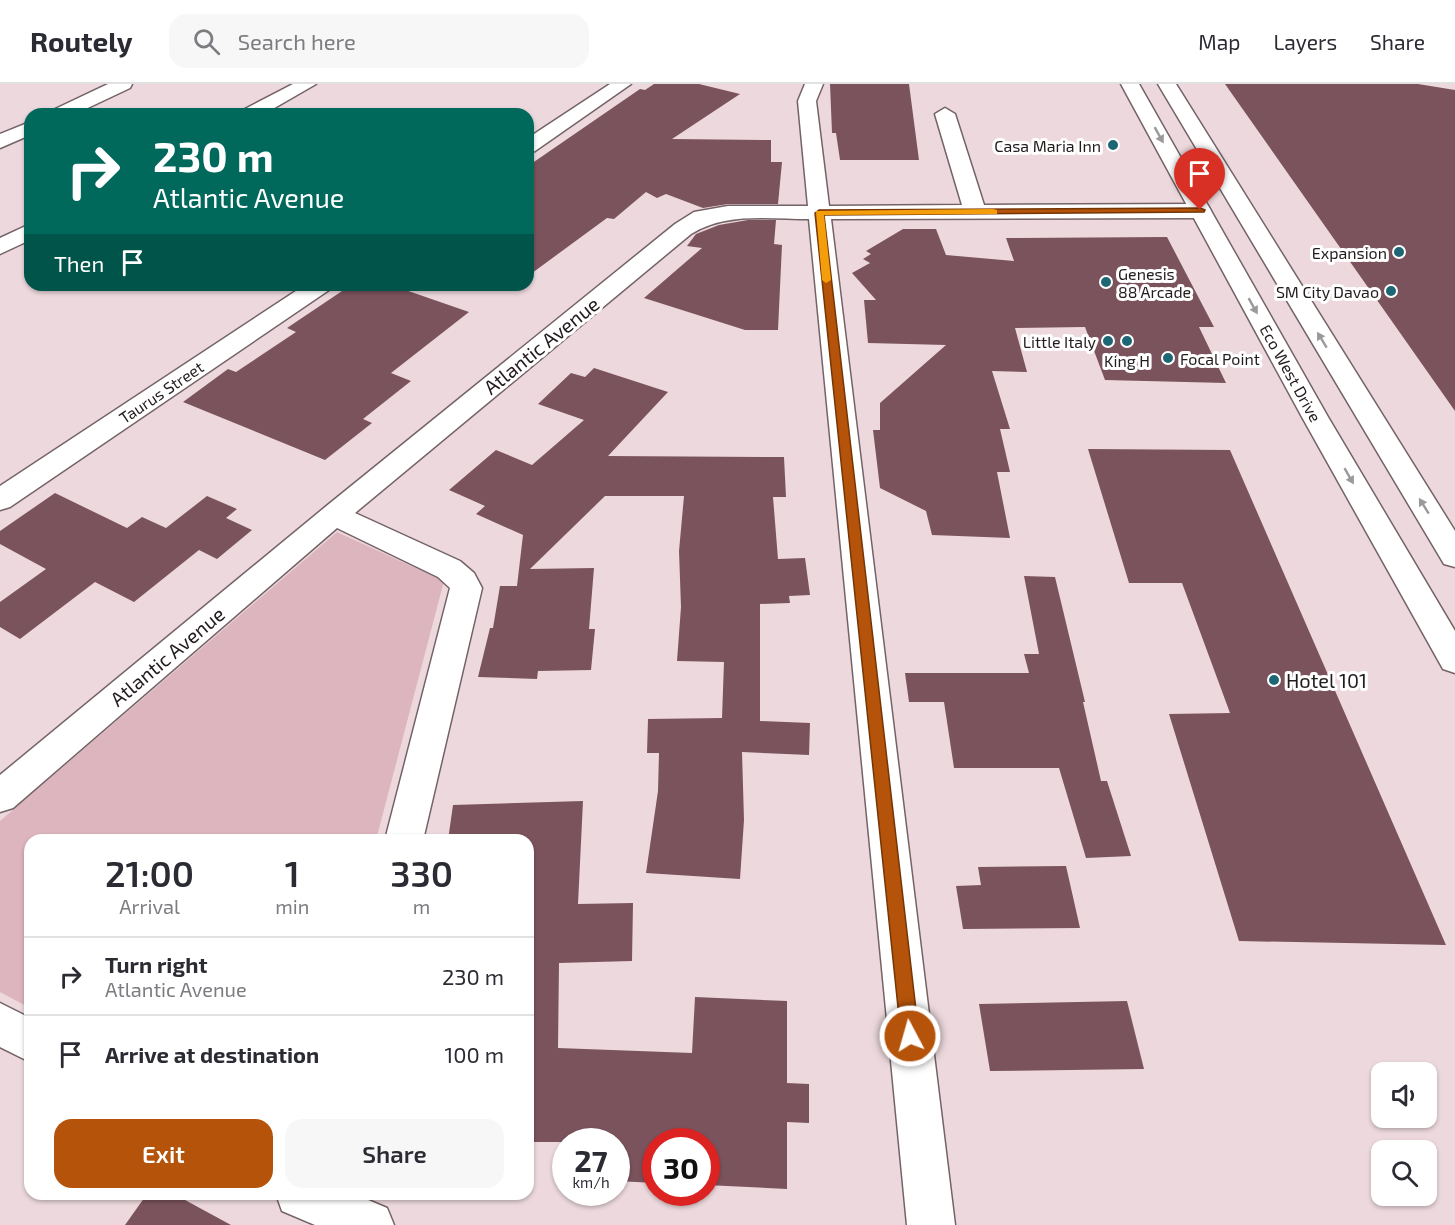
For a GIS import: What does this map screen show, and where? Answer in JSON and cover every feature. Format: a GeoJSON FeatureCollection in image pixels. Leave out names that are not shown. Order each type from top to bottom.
{"type":"FeatureCollection","features":[{"type":"Feature","properties":{"kind":"street"},"geometry":{"type":"LineString","coordinates":[[73,108],[123,84]]}},
{"type":"Feature","properties":{"kind":"street"},"geometry":{"type":"LineString","coordinates":[[261,108],[306,84]]}},
{"type":"Feature","properties":{"kind":"street"},"geometry":{"type":"LineString","coordinates":[[534,143],[622,84]]}},
{"type":"Feature","properties":{"kind":"street"},"geometry":{"type":"LineString","coordinates":[[814,84],[807,101],[931,1225]]}},
{"type":"Feature","properties":{"kind":"street","name":"Eco West Drive"},"geometry":{"type":"LineString","coordinates":[[1130,84],[1315,417],[1455,660]]}},
{"type":"Feature","properties":{"kind":"street"},"geometry":{"type":"LineString","coordinates":[[1167,84],[1455,556]]}},
{"type":"Feature","properties":{"kind":"street"},"geometry":{"type":"LineString","coordinates":[[945,114],[975,212]]}},
{"type":"Feature","properties":{"kind":"street"},"geometry":{"type":"LineString","coordinates":[[0,142],[24,131]]}},
{"type":"Feature","properties":{"kind":"street","name":"Atlantic Avenue"},"geometry":{"type":"LineString","coordinates":[[0,797],[334,516],[692,222],[702,217],[728,213],[1244,210]]}},
{"type":"Feature","properties":{"kind":"street"},"geometry":{"type":"LineString","coordinates":[[0,247],[24,234]]}},
{"type":"Feature","properties":{"kind":"street","name":"Taurus Street"},"geometry":{"type":"LineString","coordinates":[[0,500],[312,291]]}},
{"type":"Feature","properties":{"kind":"street"},"geometry":{"type":"LineString","coordinates":[[1315,417],[1370,419]]}},
{"type":"Feature","properties":{"kind":"street"},"geometry":{"type":"LineString","coordinates":[[334,516],[449,569],[464,580],[466,588],[405,834]]}},
{"type":"Feature","properties":{"kind":"street"},"geometry":{"type":"LineString","coordinates":[[0,1024],[24,1038]]}},
{"type":"Feature","properties":{"kind":"street"},"geometry":{"type":"LineString","coordinates":[[316,1200],[370,1225]]}},
{"type":"Feature","properties":{"kind":"shaded area"},"geometry":{"type":"Polygon","coordinates":[[[337,532],[444,581],[378,834],[24,834],[24,1005],[0,992],[0,821],[337,532]]]}},
{"type":"Feature","properties":{"kind":"building"},"geometry":{"type":"Polygon","coordinates":[[[654,84],[699,84],[740,94],[672,139],[771,140],[771,162],[782,162],[778,204],[728,204],[703,208],[666,194],[657,198],[646,192],[614,219],[607,218],[534,272],[534,162],[640,89],[645,90],[654,84]]]}},
{"type":"Feature","properties":{"kind":"building"},"geometry":{"type":"Polygon","coordinates":[[[830,84],[909,84],[919,160],[840,160],[836,133],[832,133],[830,84]]]}},
{"type":"Feature","properties":{"kind":"building","name":"SM City Davao"},"geometry":{"type":"Polygon","coordinates":[[[1225,84],[1418,84],[1455,90],[1455,411],[1225,84]]]}},
{"type":"Feature","properties":{"kind":"building"},"geometry":{"type":"Polygon","coordinates":[[[748,220],[776,220],[774,244],[782,245],[778,330],[745,330],[644,298],[702,248],[687,246],[696,234],[719,225],[748,220]]]}},
{"type":"Feature","properties":{"kind":"building"},"geometry":{"type":"Polygon","coordinates":[[[903,229],[936,229],[946,255],[1014,261],[1006,238],[1167,237],[1214,327],[1199,327],[1226,383],[1105,380],[1085,327],[1015,328],[1027,372],[992,371],[1010,429],[1000,429],[1010,472],[997,472],[1010,538],[932,535],[926,511],[880,488],[873,430],[880,430],[880,403],[946,345],[868,343],[864,300],[876,300],[852,273],[870,263],[863,259],[871,254],[866,251],[903,229]]]}},
{"type":"Feature","properties":{"kind":"building"},"geometry":{"type":"Polygon","coordinates":[[[342,291],[408,291],[469,312],[391,373],[411,381],[363,419],[372,423],[325,460],[183,402],[228,369],[236,372],[296,332],[287,328],[342,291]]]}},
{"type":"Feature","properties":{"kind":"building"},"geometry":{"type":"Polygon","coordinates":[[[594,368],[668,392],[608,456],[784,457],[786,497],[773,497],[778,559],[805,558],[810,595],[789,596],[790,603],[760,604],[760,721],[810,723],[809,755],[742,752],[744,820],[740,879],[646,873],[658,791],[659,753],[647,753],[648,719],[722,718],[724,662],[677,661],[681,607],[679,551],[684,496],[605,496],[530,569],[594,568],[589,629],[595,629],[591,670],[538,671],[537,679],[478,677],[490,628],[493,628],[500,586],[517,586],[523,535],[476,514],[485,506],[449,490],[496,450],[532,465],[584,420],[538,404],[571,373],[585,377],[594,368]]]}},
{"type":"Feature","properties":{"kind":"building","name":"Hotel 101"},"geometry":{"type":"Polygon","coordinates":[[[1088,449],[1230,450],[1446,945],[1239,941],[1169,714],[1230,713],[1182,583],[1129,583],[1088,449]]]}},
{"type":"Feature","properties":{"kind":"building"},"geometry":{"type":"Polygon","coordinates":[[[55,493],[127,528],[142,517],[166,528],[207,496],[237,509],[226,518],[252,530],[217,559],[199,550],[134,602],[95,582],[20,639],[0,627],[0,602],[46,569],[0,544],[0,531],[55,493]]]}},
{"type":"Feature","properties":{"kind":"building"},"geometry":{"type":"Polygon","coordinates":[[[1024,576],[1055,577],[1101,781],[1107,781],[1131,856],[1086,858],[1059,768],[954,768],[944,702],[909,702],[905,673],[1029,673],[1024,654],[1039,654],[1024,576]]]}},
{"type":"Feature","properties":{"kind":"building"},"geometry":{"type":"Polygon","coordinates":[[[583,801],[578,904],[633,903],[632,961],[559,963],[558,1048],[692,1053],[695,997],[787,1001],[787,1083],[809,1084],[809,1123],[787,1122],[787,1189],[720,1186],[720,1128],[642,1128],[642,1182],[630,1182],[630,1128],[552,1128],[552,1142],[534,1142],[534,834],[449,834],[453,805],[583,801]]]}},
{"type":"Feature","properties":{"kind":"building"},"geometry":{"type":"Polygon","coordinates":[[[1066,866],[1080,928],[963,929],[956,886],[981,885],[978,867],[1066,866]]]}},
{"type":"Feature","properties":{"kind":"building"},"geometry":{"type":"Polygon","coordinates":[[[1127,1001],[1144,1069],[990,1071],[979,1004],[1127,1001]]]}},
{"type":"Feature","properties":{"kind":"building"},"geometry":{"type":"Polygon","coordinates":[[[143,1200],[185,1200],[231,1225],[125,1225],[143,1200]]]}},
{"type":"Feature","properties":{"kind":"slow traffic"},"geometry":{"type":"LineString","coordinates":[[826,280],[819,213],[993,212]]}},
{"type":"Feature","properties":{"kind":"place","name":"Casa Maria Inn"},"geometry":{"type":"Point","coordinates":[1113,145]}},
{"type":"Feature","properties":{"kind":"place","name":"Expansion"},"geometry":{"type":"Point","coordinates":[1399,252]}},
{"type":"Feature","properties":{"kind":"place","name":"Genesis 88 Arcade"},"geometry":{"type":"Point","coordinates":[1106,282]}},
{"type":"Feature","properties":{"kind":"place","name":"SM City Davao"},"geometry":{"type":"Point","coordinates":[1391,291]}},
{"type":"Feature","properties":{"kind":"place","name":"Little Italy"},"geometry":{"type":"Point","coordinates":[1108,341]}},
{"type":"Feature","properties":{"kind":"place","name":"King H"},"geometry":{"type":"Point","coordinates":[1127,341]}},
{"type":"Feature","properties":{"kind":"place","name":"Focal Point"},"geometry":{"type":"Point","coordinates":[1168,358]}},
{"type":"Feature","properties":{"kind":"place","name":"Hotel 101"},"geometry":{"type":"Point","coordinates":[1274,680]}},
{"type":"Feature","properties":{"kind":"route"},"geometry":{"type":"LineString","coordinates":[[910,1036],[819,213],[1200,210]]}}]}
